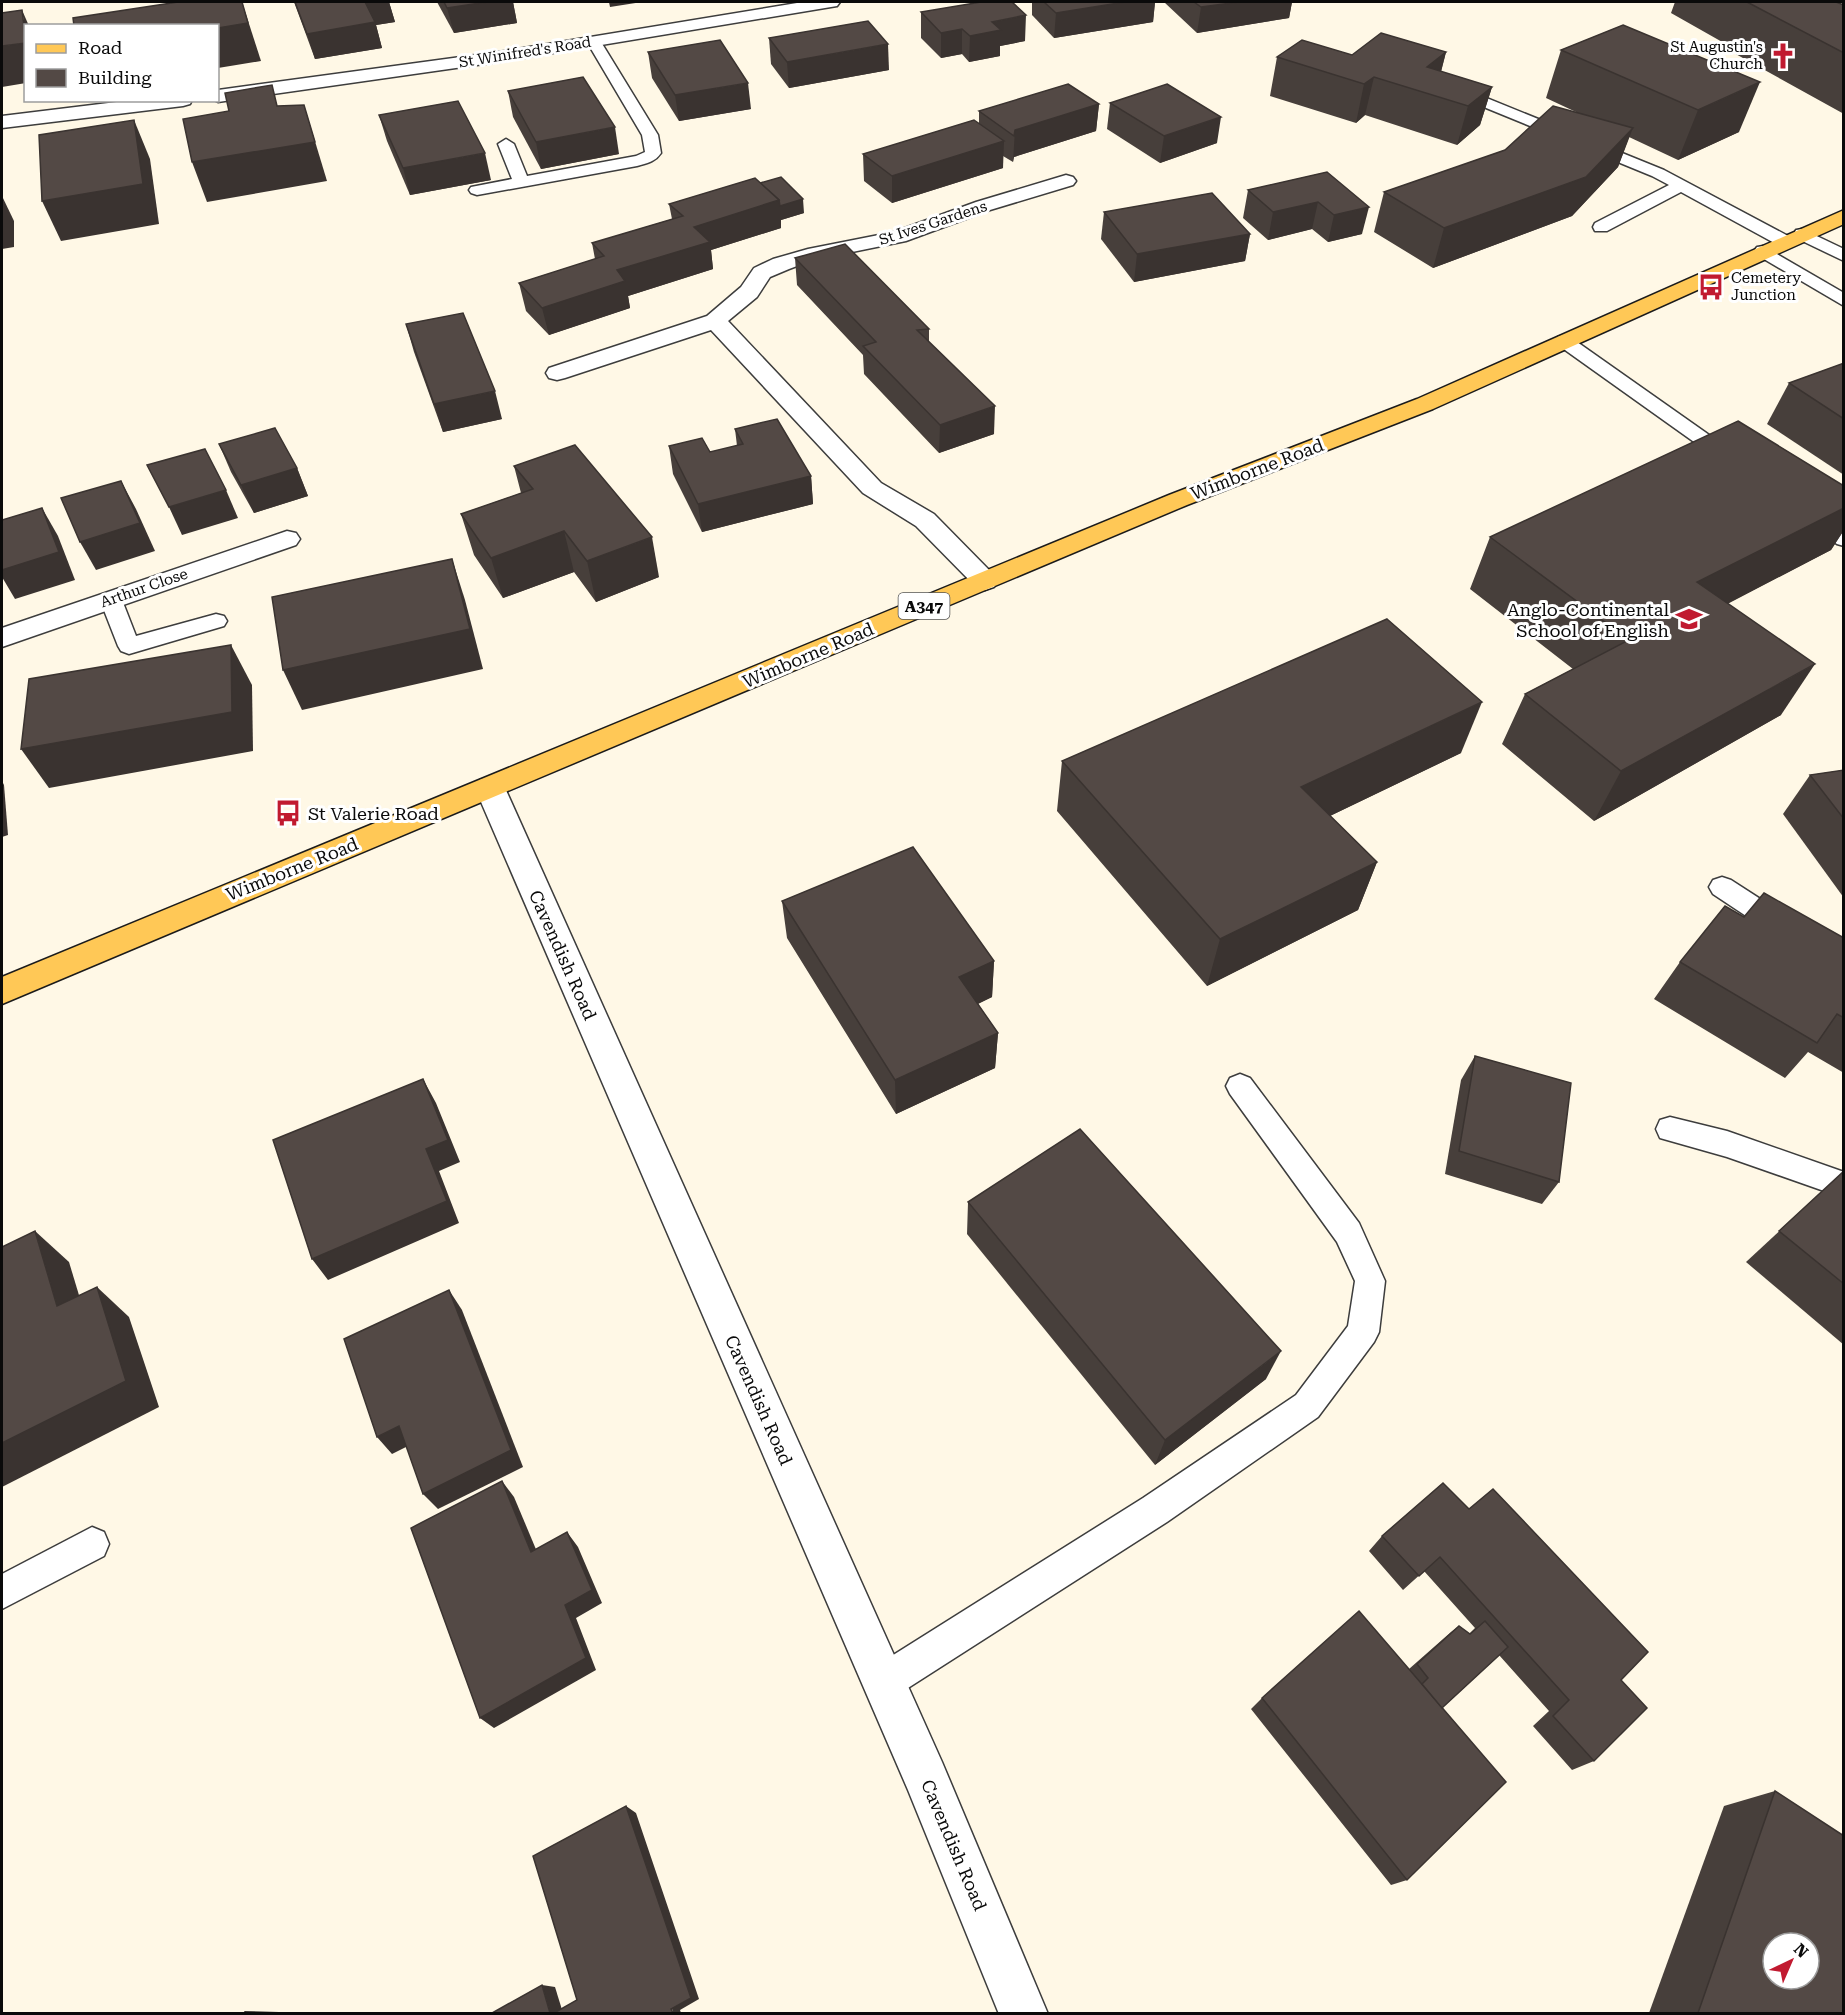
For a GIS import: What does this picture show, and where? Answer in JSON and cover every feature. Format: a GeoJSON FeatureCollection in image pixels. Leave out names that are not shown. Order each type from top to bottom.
{"type":"FeatureCollection","features":[{"type":"Feature","properties":{"kind":"main road","name":"Wimborne Road"},"geometry":{"type":"LineString","coordinates":[[2,991],[1178,500],[1425,404],[1844,216]]}},
{"type":"Feature","properties":{"kind":"street","name":"St Winifred's Road"},"geometry":{"type":"LineString","coordinates":[[219,96],[506,56],[831,2]]}},
{"type":"Feature","properties":{"kind":"street"},"geometry":{"type":"LineString","coordinates":[[2,122],[167,102]]}},
{"type":"Feature","properties":{"kind":"street","name":"St Ives Gardens"},"geometry":{"type":"LineString","coordinates":[[557,373],[715,321],[749,292],[762,273],[781,264],[808,255],[899,237],[983,206],[1065,181]]}},
{"type":"Feature","properties":{"kind":"street"},"geometry":{"type":"LineString","coordinates":[[715,321],[872,488],[925,520],[985,580]]}},
{"type":"Feature","properties":{"kind":"street","name":"Arthur Close"},"geometry":{"type":"LineString","coordinates":[[2,638],[287,539]]}},
{"type":"Feature","properties":{"kind":"street","name":"Cavendish Road"},"geometry":{"type":"LineString","coordinates":[[490,788],[884,1682],[1024,2013]]}},
{"type":"Feature","properties":{"kind":"lane"},"geometry":{"type":"LineString","coordinates":[[477,190],[637,161],[648,158],[653,153],[650,135],[594,42]]}},
{"type":"Feature","properties":{"kind":"lane"},"geometry":{"type":"LineString","coordinates":[[1442,84],[1682,185],[1783,242],[1844,301]]}},
{"type":"Feature","properties":{"kind":"lane"},"geometry":{"type":"LineString","coordinates":[[506,144],[521,181]]}},
{"type":"Feature","properties":{"kind":"lane"},"geometry":{"type":"LineString","coordinates":[[1601,227],[1682,185]]}},
{"type":"Feature","properties":{"kind":"lane"},"geometry":{"type":"LineString","coordinates":[[1783,242],[1844,256]]}},
{"type":"Feature","properties":{"kind":"lane"},"geometry":{"type":"LineString","coordinates":[[1564,341],[1747,471]]}},
{"type":"Feature","properties":{"kind":"lane"},"geometry":{"type":"LineString","coordinates":[[1795,505],[1844,539]]}},
{"type":"Feature","properties":{"kind":"lane"},"geometry":{"type":"LineString","coordinates":[[111,600],[129,646],[216,621]]}},
{"type":"Feature","properties":{"kind":"lane"},"geometry":{"type":"LineString","coordinates":[[1722,887],[1844,967]]}},
{"type":"Feature","properties":{"kind":"lane"},"geometry":{"type":"LineString","coordinates":[[884,1682],[1155,1510],[1307,1406],[1363,1332],[1370,1281],[1348,1233],[1240,1086]]}},
{"type":"Feature","properties":{"kind":"lane"},"geometry":{"type":"LineString","coordinates":[[1670,1129],[1727,1144],[1844,1185]]}},
{"type":"Feature","properties":{"kind":"lane"},"geometry":{"type":"LineString","coordinates":[[2,1592],[92,1544]]}},
{"type":"Feature","properties":{"kind":"building"},"geometry":{"type":"Polygon","coordinates":[[[178,2],[242,2],[248,23],[219,28],[219,24],[74,24],[73,18],[178,2]]]}},
{"type":"Feature","properties":{"kind":"building"},"geometry":{"type":"Polygon","coordinates":[[[295,2],[365,2],[375,22],[307,34],[295,2]]]}},
{"type":"Feature","properties":{"kind":"building"},"geometry":{"type":"Polygon","coordinates":[[[444,2],[487,2],[447,8],[444,2]]]}},
{"type":"Feature","properties":{"kind":"building"},"geometry":{"type":"Polygon","coordinates":[[[981,2],[1012,2],[1026,15],[992,22],[1001,30],[970,36],[962,29],[941,33],[921,12],[981,2]]]}},
{"type":"Feature","properties":{"kind":"building"},"geometry":{"type":"Polygon","coordinates":[[[1044,2],[1125,2],[1056,13],[1044,2]]]}},
{"type":"Feature","properties":{"kind":"building"},"geometry":{"type":"Polygon","coordinates":[[[1194,2],[1239,2],[1201,7],[1194,2]]]}},
{"type":"Feature","properties":{"kind":"building"},"geometry":{"type":"Polygon","coordinates":[[[1747,2],[1836,2],[1844,5],[1844,53],[1747,2]]]}},
{"type":"Feature","properties":{"kind":"building"},"geometry":{"type":"Polygon","coordinates":[[[22,10],[24,43],[2,46],[2,13],[22,10]]]}},
{"type":"Feature","properties":{"kind":"building"},"geometry":{"type":"Polygon","coordinates":[[[868,21],[888,44],[787,62],[769,38],[868,21]]]}},
{"type":"Feature","properties":{"kind":"building"},"geometry":{"type":"Polygon","coordinates":[[[1623,25],[1760,82],[1698,110],[1561,50],[1623,25]]]}},
{"type":"Feature","properties":{"kind":"building"},"geometry":{"type":"Polygon","coordinates":[[[1381,33],[1446,52],[1427,67],[1492,87],[1468,106],[1374,77],[1364,84],[1277,57],[1302,40],[1352,55],[1381,33]]]}},
{"type":"Feature","properties":{"kind":"building"},"geometry":{"type":"Polygon","coordinates":[[[720,40],[748,83],[675,95],[648,52],[720,40]]]}},
{"type":"Feature","properties":{"kind":"building"},"geometry":{"type":"Polygon","coordinates":[[[583,77],[615,127],[536,142],[508,91],[583,77]]]}},
{"type":"Feature","properties":{"kind":"building"},"geometry":{"type":"Polygon","coordinates":[[[1068,84],[1099,104],[1015,130],[1014,136],[979,111],[1068,84]]]}},
{"type":"Feature","properties":{"kind":"building"},"geometry":{"type":"Polygon","coordinates":[[[1167,84],[1221,117],[1164,136],[1110,103],[1167,84]]]}},
{"type":"Feature","properties":{"kind":"building"},"geometry":{"type":"Polygon","coordinates":[[[272,85],[277,106],[304,105],[315,142],[192,162],[183,119],[229,111],[225,93],[272,85]]]}},
{"type":"Feature","properties":{"kind":"building"},"geometry":{"type":"Polygon","coordinates":[[[458,101],[485,153],[403,168],[379,115],[458,101]]]}},
{"type":"Feature","properties":{"kind":"building"},"geometry":{"type":"Polygon","coordinates":[[[1553,106],[1633,128],[1586,177],[1444,228],[1384,192],[1505,150],[1553,106]]]}},
{"type":"Feature","properties":{"kind":"building"},"geometry":{"type":"Polygon","coordinates":[[[134,120],[143,184],[42,201],[39,135],[134,120]]]}},
{"type":"Feature","properties":{"kind":"building"},"geometry":{"type":"Polygon","coordinates":[[[974,120],[1004,141],[892,176],[863,154],[974,120]]]}},
{"type":"Feature","properties":{"kind":"building"},"geometry":{"type":"Polygon","coordinates":[[[1327,172],[1369,207],[1334,215],[1318,202],[1273,212],[1248,190],[1327,172]]]}},
{"type":"Feature","properties":{"kind":"building"},"geometry":{"type":"Polygon","coordinates":[[[781,177],[803,199],[780,206],[779,200],[760,183],[781,177]]]}},
{"type":"Feature","properties":{"kind":"building"},"geometry":{"type":"Polygon","coordinates":[[[755,178],[779,200],[694,227],[710,242],[617,270],[625,281],[542,308],[519,283],[604,256],[592,243],[683,216],[669,204],[755,178]]]}},
{"type":"Feature","properties":{"kind":"building"},"geometry":{"type":"Polygon","coordinates":[[[1212,193],[1250,234],[1137,254],[1104,212],[1212,193]]]}},
{"type":"Feature","properties":{"kind":"building"},"geometry":{"type":"Polygon","coordinates":[[[845,244],[929,329],[917,330],[995,406],[940,425],[863,346],[876,342],[795,258],[845,244]]]}},
{"type":"Feature","properties":{"kind":"building"},"geometry":{"type":"Polygon","coordinates":[[[463,313],[495,391],[434,404],[406,324],[463,313]]]}},
{"type":"Feature","properties":{"kind":"building"},"geometry":{"type":"Polygon","coordinates":[[[1844,363],[1844,419],[1789,383],[1844,363]]]}},
{"type":"Feature","properties":{"kind":"building"},"geometry":{"type":"Polygon","coordinates":[[[777,419],[811,476],[698,504],[669,446],[702,438],[710,452],[743,444],[735,429],[777,419]]]}},
{"type":"Feature","properties":{"kind":"building"},"geometry":{"type":"Polygon","coordinates":[[[1738,421],[1844,486],[1844,508],[1697,582],[1815,664],[1621,771],[1525,694],[1629,640],[1490,537],[1738,421]]]}},
{"type":"Feature","properties":{"kind":"building"},"geometry":{"type":"Polygon","coordinates":[[[275,428],[297,468],[241,485],[219,444],[275,428]]]}},
{"type":"Feature","properties":{"kind":"building"},"geometry":{"type":"Polygon","coordinates":[[[575,445],[652,537],[587,561],[564,531],[491,558],[461,514],[533,489],[514,466],[575,445]]]}},
{"type":"Feature","properties":{"kind":"building"},"geometry":{"type":"Polygon","coordinates":[[[205,449],[226,490],[169,507],[147,465],[205,449]]]}},
{"type":"Feature","properties":{"kind":"building"},"geometry":{"type":"Polygon","coordinates":[[[121,481],[140,523],[80,542],[61,498],[121,481]]]}},
{"type":"Feature","properties":{"kind":"building"},"geometry":{"type":"Polygon","coordinates":[[[42,508],[59,552],[2,570],[2,520],[42,508]]]}},
{"type":"Feature","properties":{"kind":"building"},"geometry":{"type":"Polygon","coordinates":[[[452,559],[470,629],[283,670],[272,597],[452,559]]]}},
{"type":"Feature","properties":{"kind":"building"},"geometry":{"type":"Polygon","coordinates":[[[1387,619],[1482,702],[1301,787],[1377,862],[1220,939],[1062,761],[1387,619]]]}},
{"type":"Feature","properties":{"kind":"building"},"geometry":{"type":"Polygon","coordinates":[[[231,645],[232,712],[21,749],[29,679],[231,645]]]}},
{"type":"Feature","properties":{"kind":"building"},"geometry":{"type":"Polygon","coordinates":[[[1844,770],[1844,819],[1810,775],[1844,770]]]}},
{"type":"Feature","properties":{"kind":"building"},"geometry":{"type":"Polygon","coordinates":[[[913,847],[994,961],[959,977],[998,1033],[895,1080],[782,901],[913,847]]]}},
{"type":"Feature","properties":{"kind":"building"},"geometry":{"type":"Polygon","coordinates":[[[1764,893],[1844,938],[1844,1018],[1837,1014],[1817,1043],[1680,962],[1725,906],[1744,917],[1764,893]]]}},
{"type":"Feature","properties":{"kind":"building"},"geometry":{"type":"Polygon","coordinates":[[[1475,1056],[1571,1083],[1559,1182],[1459,1151],[1475,1056]]]}},
{"type":"Feature","properties":{"kind":"building"},"geometry":{"type":"Polygon","coordinates":[[[423,1079],[448,1140],[426,1149],[447,1201],[312,1259],[273,1140],[423,1079]]]}},
{"type":"Feature","properties":{"kind":"building"},"geometry":{"type":"Polygon","coordinates":[[[1080,1129],[1281,1351],[1165,1440],[968,1202],[1080,1129]]]}},
{"type":"Feature","properties":{"kind":"building"},"geometry":{"type":"Polygon","coordinates":[[[1844,1171],[1844,1284],[1779,1231],[1844,1171]]]}},
{"type":"Feature","properties":{"kind":"building"},"geometry":{"type":"Polygon","coordinates":[[[35,1231],[57,1306],[97,1287],[126,1381],[2,1443],[2,1247],[35,1231]]]}},
{"type":"Feature","properties":{"kind":"building"},"geometry":{"type":"Polygon","coordinates":[[[449,1290],[511,1450],[423,1494],[399,1426],[377,1437],[344,1339],[449,1290]]]}},
{"type":"Feature","properties":{"kind":"building"},"geometry":{"type":"Polygon","coordinates":[[[502,1481],[531,1552],[567,1532],[592,1590],[565,1605],[586,1658],[480,1718],[411,1528],[502,1481]]]}},
{"type":"Feature","properties":{"kind":"building"},"geometry":{"type":"Polygon","coordinates":[[[1443,1483],[1469,1509],[1493,1489],[1648,1652],[1621,1680],[1647,1708],[1594,1761],[1553,1716],[1569,1700],[1440,1557],[1419,1576],[1382,1536],[1443,1483]]]}},
{"type":"Feature","properties":{"kind":"building"},"geometry":{"type":"Polygon","coordinates":[[[1359,1611],[1506,1782],[1407,1880],[1262,1698],[1359,1611]]]}},
{"type":"Feature","properties":{"kind":"building"},"geometry":{"type":"Polygon","coordinates":[[[1485,1621],[1508,1647],[1442,1708],[1422,1684],[1428,1678],[1417,1664],[1459,1626],[1470,1634],[1485,1621]]]}},
{"type":"Feature","properties":{"kind":"building"},"geometry":{"type":"Polygon","coordinates":[[[1775,1791],[1844,1836],[1844,2013],[1698,2013],[1775,1791]]]}},
{"type":"Feature","properties":{"kind":"building"},"geometry":{"type":"Polygon","coordinates":[[[626,1806],[691,1998],[671,2009],[673,2013],[554,2013],[577,2000],[533,1856],[626,1806]]]}},
{"type":"Feature","properties":{"kind":"building"},"geometry":{"type":"Polygon","coordinates":[[[542,1985],[550,2013],[492,2013],[542,1985]]]}},
{"type":"Feature","properties":{"kind":"place","name":"St Augustin's Church"},"geometry":{"type":"Point","coordinates":[1783,56]}},
{"type":"Feature","properties":{"kind":"place","name":"Cemetery Junction"},"geometry":{"type":"Point","coordinates":[1711,287]}},
{"type":"Feature","properties":{"kind":"place","name":"Anglo-Continental School of English"},"geometry":{"type":"Point","coordinates":[1689,619]}},
{"type":"Feature","properties":{"kind":"place","name":"St Valerie Road"},"geometry":{"type":"Point","coordinates":[288,813]}}]}
